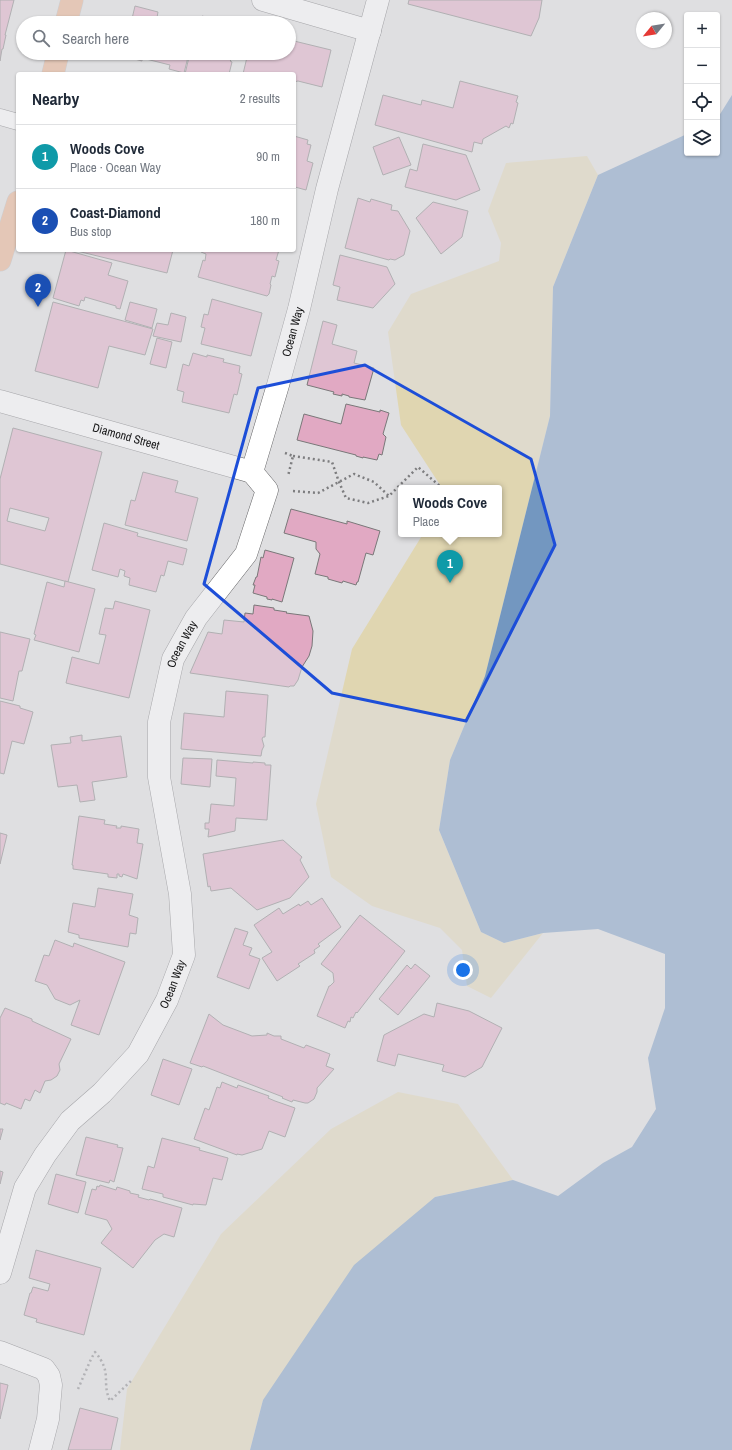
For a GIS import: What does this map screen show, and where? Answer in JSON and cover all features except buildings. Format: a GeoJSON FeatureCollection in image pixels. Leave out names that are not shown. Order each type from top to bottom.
{"type":"FeatureCollection","features":[{"type":"Feature","properties":{"kind":"highway"},"geometry":{"type":"LineString","coordinates":[[68,16],[72,0]]}},
{"type":"Feature","properties":{"kind":"highway"},"geometry":{"type":"LineString","coordinates":[[53,72],[56,60]]}},
{"type":"Feature","properties":{"kind":"highway"},"geometry":{"type":"LineString","coordinates":[[0,260],[16,208]]}},
{"type":"Feature","properties":{"kind":"street"},"geometry":{"type":"LineString","coordinates":[[263,0],[370,31]]}},
{"type":"Feature","properties":{"kind":"street","name":"Ocean Way"},"geometry":{"type":"LineString","coordinates":[[0,1273],[25,1188],[45,1155],[70,1121],[102,1093],[138,1054],[167,1000],[184,955],[180,894],[159,777],[159,722],[173,659],[196,618],[246,554],[267,490],[252,472],[299,309],[327,189],[378,0]]}},
{"type":"Feature","properties":{"kind":"street","name":"Diamond Street"},"geometry":{"type":"LineString","coordinates":[[0,401],[252,472]]}},
{"type":"Feature","properties":{"kind":"street"},"geometry":{"type":"LineString","coordinates":[[0,1352],[44,1369],[49,1376],[51,1385],[48,1419],[40,1450]]}},
{"type":"Feature","properties":{"kind":"lane"},"geometry":{"type":"LineString","coordinates":[[0,117],[16,121]]}},
{"type":"Feature","properties":{"kind":"path"},"geometry":{"type":"LineString","coordinates":[[293,456],[332,462],[338,482],[346,498],[368,503],[389,496],[398,487]]}},
{"type":"Feature","properties":{"kind":"path"},"geometry":{"type":"LineString","coordinates":[[400,485],[418,467],[439,485]]}},
{"type":"Feature","properties":{"kind":"path"},"geometry":{"type":"LineString","coordinates":[[291,491],[318,493],[354,474],[374,482],[389,496]]}},
{"type":"Feature","properties":{"kind":"path"},"geometry":{"type":"LineString","coordinates":[[76,1394],[95,1352],[103,1361],[106,1372],[107,1394],[110,1401],[133,1379]]}},
{"type":"Feature","properties":{"kind":"highlighted area"},"geometry":{"type":"Polygon","coordinates":[[[365,365],[531,459],[555,545],[466,721],[332,693],[204,584],[258,388],[365,365]]]}},
{"type":"Feature","properties":{"kind":"sand"},"geometry":{"type":"Polygon","coordinates":[[[587,156],[598,175],[553,287],[550,416],[485,676],[450,760],[439,830],[481,932],[504,943],[543,933],[491,998],[467,986],[462,950],[440,928],[372,906],[331,877],[316,804],[352,649],[421,537],[502,537],[502,485],[440,485],[401,425],[388,332],[411,294],[499,261],[501,243],[488,211],[506,163],[587,156]]]}},
{"type":"Feature","properties":{"kind":"sand"},"geometry":{"type":"Polygon","coordinates":[[[398,1092],[458,1104],[513,1180],[435,1197],[263,1400],[250,1450],[120,1450],[127,1389],[221,1234],[331,1129],[398,1092]]]}},
{"type":"Feature","properties":{"kind":"water"},"geometry":{"type":"Polygon","coordinates":[[[732,95],[732,1450],[250,1450],[263,1400],[354,1265],[435,1197],[513,1180],[558,1196],[603,1163],[632,1147],[656,1109],[648,1058],[665,1008],[665,954],[598,929],[543,933],[504,943],[481,932],[439,830],[450,760],[485,676],[550,416],[553,287],[598,175],[684,135],[684,156],[720,156],[720,114],[732,95]]]}},
{"type":"Feature","properties":{"kind":"place","name":"Coast-Diamond"},"geometry":{"type":"Point","coordinates":[38,307]}},
{"type":"Feature","properties":{"kind":"place","name":"Woods Cove"},"geometry":{"type":"Point","coordinates":[450,583]}}]}
